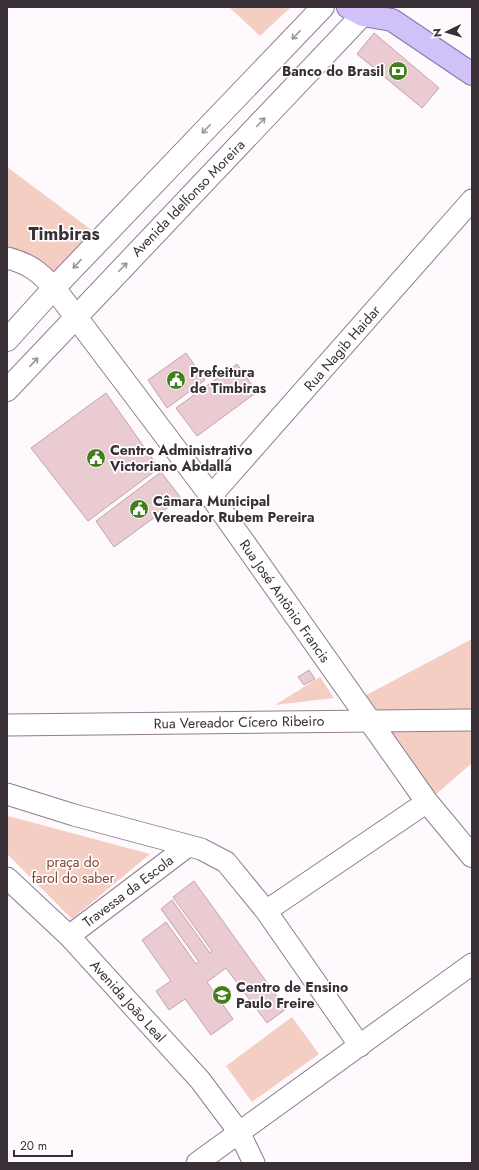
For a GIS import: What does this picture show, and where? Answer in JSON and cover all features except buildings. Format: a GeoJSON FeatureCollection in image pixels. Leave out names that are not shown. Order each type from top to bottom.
{"type":"FeatureCollection","features":[{"type":"Feature","properties":{"kind":"main road"},"geometry":{"type":"LineString","coordinates":[[360,10],[388,13],[472,74]]}},
{"type":"Feature","properties":{"kind":"street"},"geometry":{"type":"LineString","coordinates":[[7,340],[54,288],[323,7]]}},
{"type":"Feature","properties":{"kind":"street","name":"Avenida Idelfonso Moreira"},"geometry":{"type":"LineString","coordinates":[[7,390],[360,10]]}},
{"type":"Feature","properties":{"kind":"street","name":"Rua Nagib Haidar"},"geometry":{"type":"LineString","coordinates":[[211,496],[472,200]]}},
{"type":"Feature","properties":{"kind":"street"},"geometry":{"type":"LineString","coordinates":[[11,257],[39,272],[54,288]]}},
{"type":"Feature","properties":{"kind":"street","name":"Rua José Antônio Francis"},"geometry":{"type":"LineString","coordinates":[[54,288],[211,496],[427,802],[472,856]]}},
{"type":"Feature","properties":{"kind":"street","name":"Rua Vereador Cícero Ribeiro"},"geometry":{"type":"LineString","coordinates":[[8,731],[368,720],[472,720]]}},
{"type":"Feature","properties":{"kind":"street"},"geometry":{"type":"LineString","coordinates":[[7,794],[74,815],[201,849],[226,862],[266,912],[360,1046]]}},
{"type":"Feature","properties":{"kind":"street"},"geometry":{"type":"LineString","coordinates":[[266,912],[427,802]]}},
{"type":"Feature","properties":{"kind":"street","name":"Travessa da Escola"},"geometry":{"type":"LineString","coordinates":[[69,936],[188,846]]}},
{"type":"Feature","properties":{"kind":"street","name":"Avenida João Leal"},"geometry":{"type":"LineString","coordinates":[[7,878],[69,936],[200,1080],[239,1132],[254,1163]]}},
{"type":"Feature","properties":{"kind":"street"},"geometry":{"type":"LineString","coordinates":[[197,1163],[472,964]]}},
{"type":"Feature","properties":{"kind":"green space"},"geometry":{"type":"Polygon","coordinates":[[[229,7],[291,7],[260,36],[229,7]]]}},
{"type":"Feature","properties":{"kind":"green space"},"geometry":{"type":"Polygon","coordinates":[[[7,167],[101,237],[53,287],[7,256],[7,167]]]}},
{"type":"Feature","properties":{"kind":"green space"},"geometry":{"type":"Polygon","coordinates":[[[472,639],[472,763],[427,802],[355,701],[472,639]]]}},
{"type":"Feature","properties":{"kind":"green space"},"geometry":{"type":"Polygon","coordinates":[[[320,677],[334,698],[275,705],[320,677]]]}},
{"type":"Feature","properties":{"kind":"green space","name":"praça do farol do saber"},"geometry":{"type":"Polygon","coordinates":[[[8,816],[150,854],[72,919],[7,854],[8,816]]]}},
{"type":"Feature","properties":{"kind":"green space"},"geometry":{"type":"Polygon","coordinates":[[[292,1017],[319,1054],[252,1102],[226,1066],[292,1017]]]}},
{"type":"Feature","properties":{"kind":"place","name":"Banco do Brasil"},"geometry":{"type":"Point","coordinates":[398,71]}},
{"type":"Feature","properties":{"kind":"place","name":"Prefeitura de Timbiras"},"geometry":{"type":"Point","coordinates":[176,380]}},
{"type":"Feature","properties":{"kind":"place","name":"Centro Administrativo Victoriano Abdalla"},"geometry":{"type":"Point","coordinates":[96,458]}},
{"type":"Feature","properties":{"kind":"place","name":"Câmara Municipal Vereador Rubem Pereira"},"geometry":{"type":"Point","coordinates":[139,509]}},
{"type":"Feature","properties":{"kind":"place","name":"Centro de Ensino Paulo Freire"},"geometry":{"type":"Point","coordinates":[222,995]}},
{"type":"Feature","properties":{"kind":"district","name":"Timbiras"},"geometry":{"type":"Point","coordinates":[64,234]}}]}
